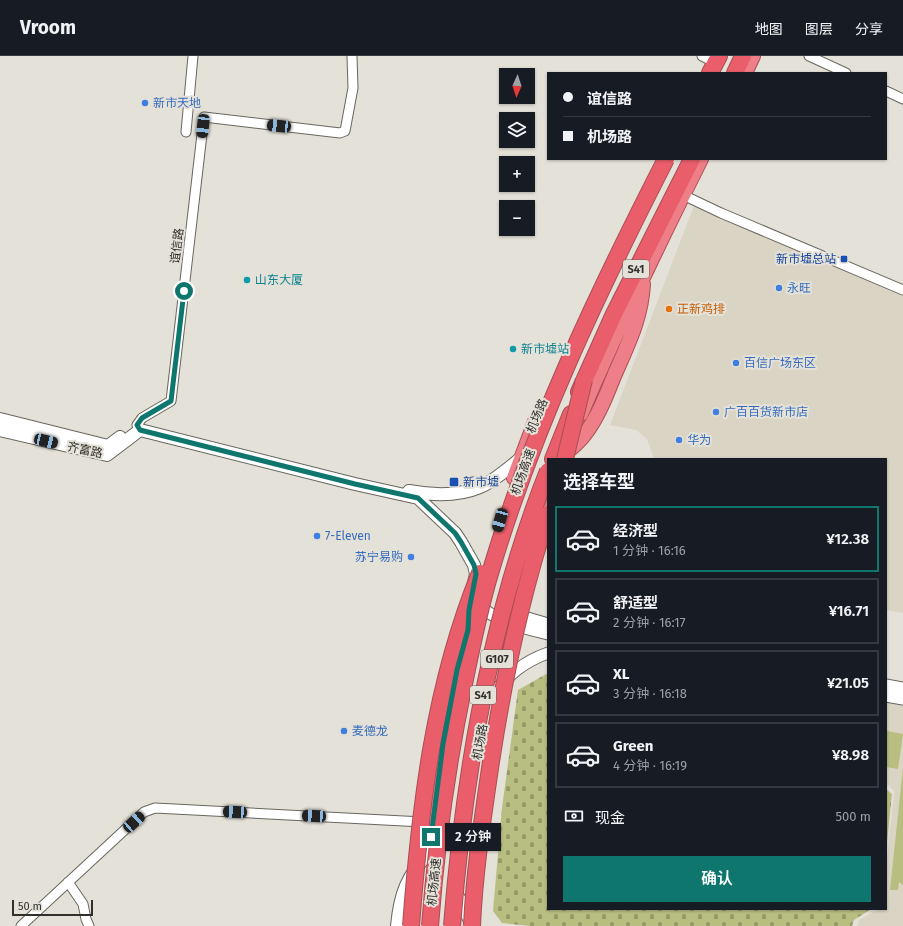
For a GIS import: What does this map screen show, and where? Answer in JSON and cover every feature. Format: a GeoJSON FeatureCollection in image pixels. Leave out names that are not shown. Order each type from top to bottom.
{"type":"FeatureCollection","features":[{"type":"Feature","properties":{"kind":"highway"},"geometry":{"type":"LineString","coordinates":[[736,72],[744,56]]}},
{"type":"Feature","properties":{"kind":"highway"},"geometry":{"type":"LineString","coordinates":[[745,72],[753,56]]}},
{"type":"Feature","properties":{"kind":"highway"},"geometry":{"type":"LineString","coordinates":[[704,72],[711,60]]}},
{"type":"Feature","properties":{"kind":"highway","name":"机场路"},"geometry":{"type":"LineString","coordinates":[[424,926],[433,823],[445,734],[457,670],[500,520],[521,458],[569,344],[602,274],[659,160]]}},
{"type":"Feature","properties":{"kind":"highway","name":"机场高速"},"geometry":{"type":"LineString","coordinates":[[430,926],[444,795],[457,718],[488,578],[538,431],[573,348],[666,160]]}},
{"type":"Feature","properties":{"kind":"highway","name":"S41"},"geometry":{"type":"LineString","coordinates":[[561,458],[584,380],[614,314],[691,160]]}},
{"type":"Feature","properties":{"kind":"highway"},"geometry":{"type":"LineString","coordinates":[[561,458],[579,442],[586,433],[602,405],[636,323],[640,309],[644,273],[700,160]]}},
{"type":"Feature","properties":{"kind":"highway"},"geometry":{"type":"LineString","coordinates":[[411,926],[428,776],[436,723],[444,686],[468,606],[538,431]]}},
{"type":"Feature","properties":{"kind":"highway","name":"机场高速"},"geometry":{"type":"LineString","coordinates":[[452,926],[465,801],[487,676],[511,582],[529,523],[547,474]]}},
{"type":"Feature","properties":{"kind":"highway","name":"机场路"},"geometry":{"type":"LineString","coordinates":[[457,926],[470,808],[488,697],[507,617],[547,498]]}},
{"type":"Feature","properties":{"kind":"highway"},"geometry":{"type":"LineString","coordinates":[[472,926],[485,806],[500,704],[518,618],[538,542],[547,517]]}},
{"type":"Feature","properties":{"kind":"main road","name":"齐富路"},"geometry":{"type":"LineString","coordinates":[[0,419],[108,446],[138,428]]}},
{"type":"Feature","properties":{"kind":"main road","name":"齐富路"},"geometry":{"type":"LineString","coordinates":[[0,430],[107,456],[138,428]]}},
{"type":"Feature","properties":{"kind":"main road"},"geometry":{"type":"LineString","coordinates":[[138,428],[359,481],[418,492],[462,492],[481,487],[521,458]]}},
{"type":"Feature","properties":{"kind":"main road"},"geometry":{"type":"LineString","coordinates":[[138,428],[355,484],[418,498],[455,533],[474,565],[476,574],[469,610],[468,630]]}},
{"type":"Feature","properties":{"kind":"main road"},"geometry":{"type":"LineString","coordinates":[[397,926],[401,899],[405,886],[411,875],[430,852]]}},
{"type":"Feature","properties":{"kind":"main road"},"geometry":{"type":"LineString","coordinates":[[459,898],[472,926]]}},
{"type":"Feature","properties":{"kind":"street"},"geometry":{"type":"LineString","coordinates":[[186,132],[193,56]]}},
{"type":"Feature","properties":{"kind":"street","name":"谊信路"},"geometry":{"type":"LineString","coordinates":[[138,428],[142,418],[171,401],[204,117],[340,133],[345,130],[353,88],[352,56]]}},
{"type":"Feature","properties":{"kind":"street"},"geometry":{"type":"LineString","coordinates":[[809,56],[844,72]]}},
{"type":"Feature","properties":{"kind":"street"},"geometry":{"type":"LineString","coordinates":[[887,91],[903,99]]}},
{"type":"Feature","properties":{"kind":"street"},"geometry":{"type":"LineString","coordinates":[[683,195],[903,290]]}},
{"type":"Feature","properties":{"kind":"street"},"geometry":{"type":"LineString","coordinates":[[476,602],[482,609],[507,617],[547,624]]}},
{"type":"Feature","properties":{"kind":"street"},"geometry":{"type":"LineString","coordinates":[[507,617],[533,631],[547,634]]}},
{"type":"Feature","properties":{"kind":"street"},"geometry":{"type":"LineString","coordinates":[[488,697],[519,668],[530,660],[547,653]]}},
{"type":"Feature","properties":{"kind":"street"},"geometry":{"type":"LineString","coordinates":[[887,685],[901,693]]}},
{"type":"Feature","properties":{"kind":"street"},"geometry":{"type":"LineString","coordinates":[[887,696],[901,693]]}},
{"type":"Feature","properties":{"kind":"street"},"geometry":{"type":"LineString","coordinates":[[21,926],[144,812],[155,808],[433,823]]}},
{"type":"Feature","properties":{"kind":"street"},"geometry":{"type":"LineString","coordinates":[[68,882],[82,904],[89,926]]}},
{"type":"Feature","properties":{"kind":"shaded area"},"geometry":{"type":"Polygon","coordinates":[[[695,203],[903,292],[903,613],[887,610],[887,458],[654,458],[647,439],[636,430],[610,425],[695,203]]]}},
{"type":"Feature","properties":{"kind":"shaded area"},"geometry":{"type":"Polygon","coordinates":[[[887,702],[903,706],[903,926],[858,926],[859,920],[877,910],[887,910],[887,860],[894,791],[887,784],[887,702]]]}},
{"type":"Feature","properties":{"kind":"green space"},"geometry":{"type":"Polygon","coordinates":[[[547,674],[547,910],[869,910],[854,920],[852,926],[530,926],[502,923],[493,911],[502,808],[518,690],[547,674]]]}},
{"type":"Feature","properties":{"kind":"green space"},"geometry":{"type":"Polygon","coordinates":[[[887,731],[903,734],[898,769],[887,767],[887,731]]]}},
{"type":"Feature","properties":{"kind":"green space"},"geometry":{"type":"Polygon","coordinates":[[[903,768],[903,885],[899,882],[898,890],[890,890],[903,768]]]}},
{"type":"Feature","properties":{"kind":"green space"},"geometry":{"type":"Polygon","coordinates":[[[887,790],[892,794],[887,842],[887,790]]]}},
{"type":"Feature","properties":{"kind":"place","name":"新市天地"},"geometry":{"type":"Point","coordinates":[145,103]}},
{"type":"Feature","properties":{"kind":"place","name":"新市墟总站"},"geometry":{"type":"Point","coordinates":[844,259]}},
{"type":"Feature","properties":{"kind":"place","name":"山东大厦"},"geometry":{"type":"Point","coordinates":[247,280]}},
{"type":"Feature","properties":{"kind":"place","name":"永旺"},"geometry":{"type":"Point","coordinates":[779,288]}},
{"type":"Feature","properties":{"kind":"place","name":"正新鸡排"},"geometry":{"type":"Point","coordinates":[669,309]}},
{"type":"Feature","properties":{"kind":"place","name":"新市墟站"},"geometry":{"type":"Point","coordinates":[513,349]}},
{"type":"Feature","properties":{"kind":"place","name":"百信广场东区"},"geometry":{"type":"Point","coordinates":[736,363]}},
{"type":"Feature","properties":{"kind":"place","name":"广百百货新市店"},"geometry":{"type":"Point","coordinates":[716,412]}},
{"type":"Feature","properties":{"kind":"place","name":"华为"},"geometry":{"type":"Point","coordinates":[679,440]}},
{"type":"Feature","properties":{"kind":"place","name":"新市墟"},"geometry":{"type":"Point","coordinates":[454,482]}},
{"type":"Feature","properties":{"kind":"place","name":"7-Eleven"},"geometry":{"type":"Point","coordinates":[317,536]}},
{"type":"Feature","properties":{"kind":"place","name":"苏宁易购"},"geometry":{"type":"Point","coordinates":[411,557]}},
{"type":"Feature","properties":{"kind":"place","name":"麦德龙"},"geometry":{"type":"Point","coordinates":[344,731]}},
{"type":"Feature","properties":{"kind":"route"},"geometry":{"type":"LineString","coordinates":[[184,291],[171,401],[142,418],[137,425],[140,430],[355,484],[418,498],[455,533],[474,565],[476,574],[469,610],[468,630],[457,670],[445,734],[431,837]]}}]}
